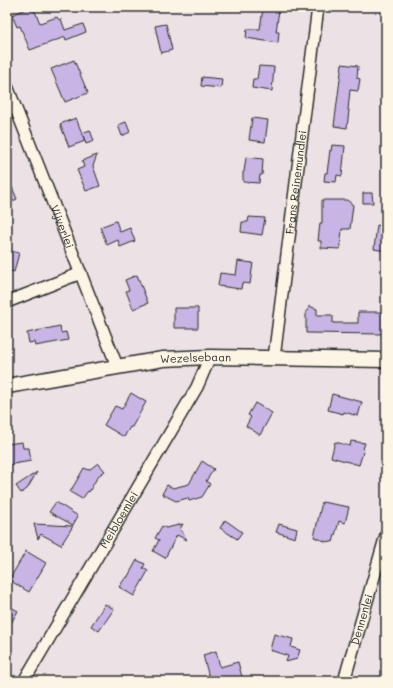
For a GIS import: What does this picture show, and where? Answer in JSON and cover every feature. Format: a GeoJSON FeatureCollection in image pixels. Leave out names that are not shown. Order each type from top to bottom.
{"type":"FeatureCollection","features":[{"type":"Feature","properties":{"kind":"street","name":"Frans Reinemundlei"},"geometry":{"type":"LineString","coordinates":[[274,358],[318,7]]}},
{"type":"Feature","properties":{"kind":"street","name":"Vijverlei"},"geometry":{"type":"LineString","coordinates":[[7,86],[117,366]]}},
{"type":"Feature","properties":{"kind":"street"},"geometry":{"type":"LineString","coordinates":[[7,302],[81,273]]}},
{"type":"Feature","properties":{"kind":"street","name":"Wezelsebaan"},"geometry":{"type":"LineString","coordinates":[[7,386],[163,359],[210,357],[386,360]]}},
{"type":"Feature","properties":{"kind":"street","name":"Meibloemlei"},"geometry":{"type":"LineString","coordinates":[[24,681],[197,387],[210,357]]}},
{"type":"Feature","properties":{"kind":"street","name":"Dennenlei"},"geometry":{"type":"LineString","coordinates":[[344,681],[386,535]]}},
{"type":"Feature","properties":{"kind":"building"},"geometry":{"type":"Polygon","coordinates":[[[33,7],[40,23],[57,17],[59,20],[61,19],[65,30],[83,24],[86,32],[66,40],[65,37],[30,50],[20,26],[17,27],[12,15],[33,7]]]}},
{"type":"Feature","properties":{"kind":"building"},"geometry":{"type":"Polygon","coordinates":[[[263,8],[279,10],[276,32],[279,32],[278,43],[246,38],[247,29],[260,29],[263,8]]]}},
{"type":"Feature","properties":{"kind":"building"},"geometry":{"type":"Polygon","coordinates":[[[166,24],[172,50],[161,53],[155,26],[166,24]]]}},
{"type":"Feature","properties":{"kind":"building"},"geometry":{"type":"Polygon","coordinates":[[[74,60],[88,93],[65,102],[51,69],[74,60]]]}},
{"type":"Feature","properties":{"kind":"building"},"geometry":{"type":"Polygon","coordinates":[[[342,64],[358,66],[357,78],[360,79],[358,91],[350,90],[347,128],[334,126],[342,64]]]}},
{"type":"Feature","properties":{"kind":"building"},"geometry":{"type":"Polygon","coordinates":[[[259,66],[274,67],[272,91],[252,88],[253,79],[257,79],[259,66]]]}},
{"type":"Feature","properties":{"kind":"building"},"geometry":{"type":"Polygon","coordinates":[[[202,77],[222,79],[221,88],[201,86],[202,77]]]}},
{"type":"Feature","properties":{"kind":"building"},"geometry":{"type":"Polygon","coordinates":[[[76,118],[85,141],[69,147],[60,124],[76,118]]]}},
{"type":"Feature","properties":{"kind":"building"},"geometry":{"type":"Polygon","coordinates":[[[252,118],[268,120],[265,142],[249,140],[252,118]]]}},
{"type":"Feature","properties":{"kind":"building"},"geometry":{"type":"Polygon","coordinates":[[[126,122],[130,132],[122,136],[118,125],[126,122]]]}},
{"type":"Feature","properties":{"kind":"building"},"geometry":{"type":"Polygon","coordinates":[[[90,130],[94,141],[86,144],[82,133],[90,130]]]}},
{"type":"Feature","properties":{"kind":"building"},"geometry":{"type":"Polygon","coordinates":[[[332,145],[345,146],[342,176],[337,175],[336,182],[324,181],[332,145]]]}},
{"type":"Feature","properties":{"kind":"building"},"geometry":{"type":"Polygon","coordinates":[[[97,155],[93,166],[100,186],[86,191],[77,170],[84,167],[82,161],[97,155]]]}},
{"type":"Feature","properties":{"kind":"building"},"geometry":{"type":"Polygon","coordinates":[[[246,157],[263,159],[262,175],[260,175],[259,183],[243,182],[246,157]]]}},
{"type":"Feature","properties":{"kind":"building"},"geometry":{"type":"Polygon","coordinates":[[[7,175],[17,199],[7,204],[7,175]]]}},
{"type":"Feature","properties":{"kind":"building"},"geometry":{"type":"Polygon","coordinates":[[[363,193],[372,193],[373,203],[363,203],[363,193]]]}},
{"type":"Feature","properties":{"kind":"building"},"geometry":{"type":"Polygon","coordinates":[[[322,200],[347,200],[353,205],[350,229],[342,229],[340,249],[321,248],[321,241],[318,241],[320,223],[322,223],[322,200]]]}},
{"type":"Feature","properties":{"kind":"building"},"geometry":{"type":"Polygon","coordinates":[[[249,217],[265,218],[262,235],[241,232],[242,222],[248,222],[249,217]]]}},
{"type":"Feature","properties":{"kind":"building"},"geometry":{"type":"Polygon","coordinates":[[[116,221],[120,232],[130,228],[135,241],[120,247],[118,240],[107,245],[100,227],[116,221]]]}},
{"type":"Feature","properties":{"kind":"building"},"geometry":{"type":"Polygon","coordinates":[[[377,225],[386,227],[385,251],[374,249],[377,225]]]}},
{"type":"Feature","properties":{"kind":"building"},"geometry":{"type":"Polygon","coordinates":[[[7,250],[19,253],[14,272],[7,270],[7,250]]]}},
{"type":"Feature","properties":{"kind":"building"},"geometry":{"type":"Polygon","coordinates":[[[238,261],[253,263],[250,284],[242,283],[241,289],[218,286],[220,273],[236,275],[238,261]]]}},
{"type":"Feature","properties":{"kind":"building"},"geometry":{"type":"Polygon","coordinates":[[[137,275],[148,303],[133,309],[126,291],[129,290],[125,280],[137,275]]]}},
{"type":"Feature","properties":{"kind":"building"},"geometry":{"type":"Polygon","coordinates":[[[309,306],[317,309],[317,315],[332,315],[333,323],[358,323],[358,312],[384,312],[383,334],[306,333],[306,311],[308,311],[309,306]]]}},
{"type":"Feature","properties":{"kind":"building"},"geometry":{"type":"Polygon","coordinates":[[[174,308],[198,308],[198,328],[174,328],[174,308]]]}},
{"type":"Feature","properties":{"kind":"building"},"geometry":{"type":"Polygon","coordinates":[[[60,326],[61,333],[66,332],[68,340],[35,346],[34,342],[29,343],[27,333],[60,326]]]}},
{"type":"Feature","properties":{"kind":"building"},"geometry":{"type":"Polygon","coordinates":[[[131,393],[146,402],[132,427],[130,427],[124,437],[104,425],[115,406],[122,409],[131,393]]]}},
{"type":"Feature","properties":{"kind":"building"},"geometry":{"type":"Polygon","coordinates":[[[332,394],[362,402],[358,416],[328,410],[332,394]]]}},
{"type":"Feature","properties":{"kind":"building"},"geometry":{"type":"Polygon","coordinates":[[[255,403],[272,413],[260,435],[246,426],[251,417],[248,415],[255,403]]]}},
{"type":"Feature","properties":{"kind":"building"},"geometry":{"type":"Polygon","coordinates":[[[351,441],[365,443],[359,465],[331,457],[335,442],[350,446],[351,441]]]}},
{"type":"Feature","properties":{"kind":"building"},"geometry":{"type":"Polygon","coordinates":[[[22,442],[23,448],[29,448],[31,461],[7,465],[7,444],[22,442]]]}},
{"type":"Feature","properties":{"kind":"building"},"geometry":{"type":"Polygon","coordinates":[[[202,461],[214,469],[206,481],[210,484],[202,497],[189,501],[188,498],[176,501],[162,494],[167,485],[173,488],[189,484],[202,461]]]}},
{"type":"Feature","properties":{"kind":"building"},"geometry":{"type":"Polygon","coordinates":[[[98,463],[105,471],[98,476],[89,492],[88,491],[82,499],[70,492],[84,468],[89,470],[98,463]]]}},
{"type":"Feature","properties":{"kind":"building"},"geometry":{"type":"Polygon","coordinates":[[[37,472],[27,489],[21,493],[16,486],[37,472]]]}},
{"type":"Feature","properties":{"kind":"building"},"geometry":{"type":"Polygon","coordinates":[[[56,502],[78,516],[73,525],[49,512],[56,502]]]}},
{"type":"Feature","properties":{"kind":"building"},"geometry":{"type":"Polygon","coordinates":[[[322,502],[349,507],[345,523],[339,521],[333,542],[327,542],[314,537],[322,502]]]}},
{"type":"Feature","properties":{"kind":"building"},"geometry":{"type":"Polygon","coordinates":[[[225,520],[242,532],[237,539],[220,528],[225,520]]]}},
{"type":"Feature","properties":{"kind":"building"},"geometry":{"type":"Polygon","coordinates":[[[34,524],[73,526],[61,545],[41,534],[38,539],[34,524]]]}},
{"type":"Feature","properties":{"kind":"building"},"geometry":{"type":"Polygon","coordinates":[[[183,524],[180,529],[187,540],[177,535],[165,558],[153,551],[159,540],[155,538],[162,526],[166,528],[183,524]]]}},
{"type":"Feature","properties":{"kind":"building"},"geometry":{"type":"Polygon","coordinates":[[[279,524],[297,529],[295,538],[276,532],[279,524]]]}},
{"type":"Feature","properties":{"kind":"building"},"geometry":{"type":"Polygon","coordinates":[[[26,551],[46,563],[29,592],[9,580],[26,551]]]}},
{"type":"Feature","properties":{"kind":"building"},"geometry":{"type":"Polygon","coordinates":[[[137,560],[145,564],[143,568],[148,571],[134,596],[119,587],[126,577],[127,578],[137,560]]]}},
{"type":"Feature","properties":{"kind":"building"},"geometry":{"type":"Polygon","coordinates":[[[105,604],[114,609],[99,631],[91,626],[105,604]]]}},
{"type":"Feature","properties":{"kind":"building"},"geometry":{"type":"Polygon","coordinates":[[[7,605],[18,611],[7,630],[7,605]]]}},
{"type":"Feature","properties":{"kind":"building"},"geometry":{"type":"Polygon","coordinates":[[[274,634],[293,639],[291,647],[300,650],[297,659],[286,662],[288,656],[270,650],[274,634]]]}},
{"type":"Feature","properties":{"kind":"building"},"geometry":{"type":"Polygon","coordinates":[[[216,651],[220,667],[238,662],[242,677],[229,681],[210,681],[203,655],[216,651]]]}}]}
